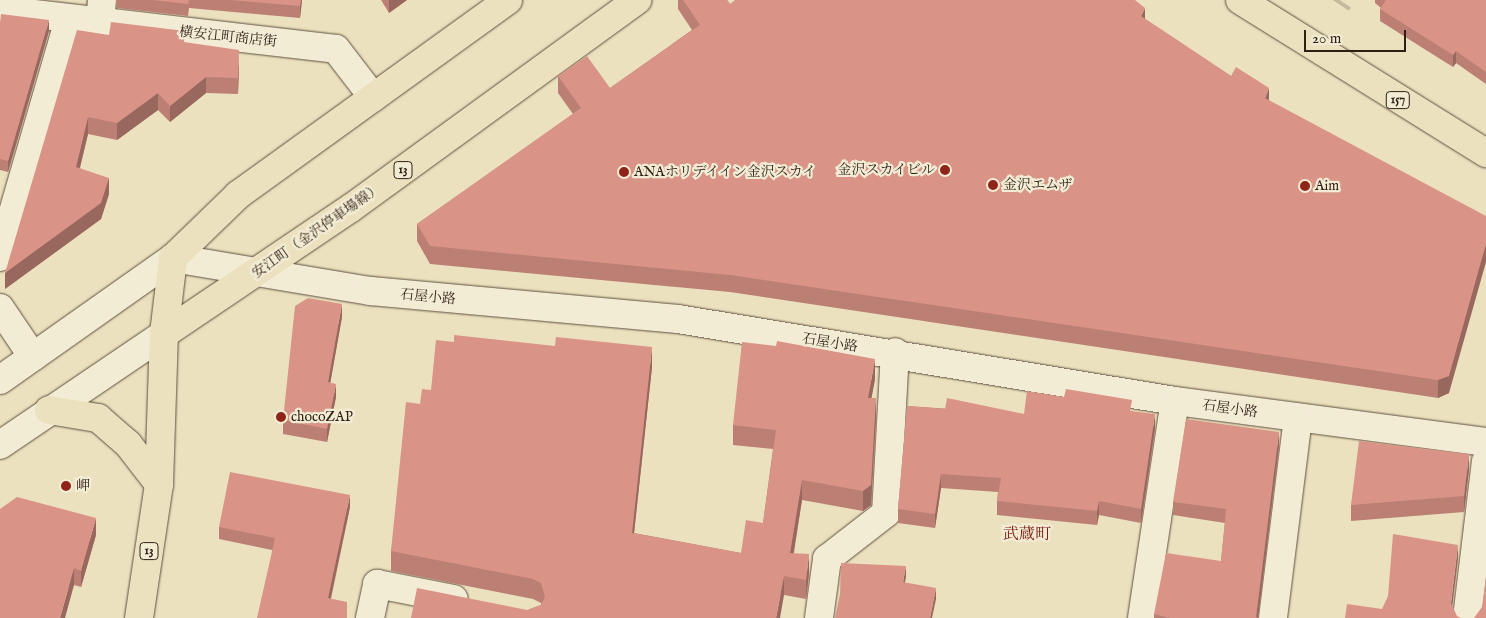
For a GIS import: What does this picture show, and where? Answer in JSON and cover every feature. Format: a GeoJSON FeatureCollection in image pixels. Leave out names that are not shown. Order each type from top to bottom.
{"type":"FeatureCollection","features":[{"type":"Feature","properties":{"kind":"main road"},"geometry":{"type":"LineString","coordinates":[[173,258],[238,195],[508,0]]}},
{"type":"Feature","properties":{"kind":"main road","name":"安江町（金沢停車場線）"},"geometry":{"type":"LineString","coordinates":[[164,334],[262,269],[637,0]]}},
{"type":"Feature","properties":{"kind":"main road","name":"157"},"geometry":{"type":"LineString","coordinates":[[1240,0],[1486,153]]}},
{"type":"Feature","properties":{"kind":"main road","name":"13"},"geometry":{"type":"LineString","coordinates":[[139,618],[159,484],[164,334],[173,258]]}},
{"type":"Feature","properties":{"kind":"main road"},"geometry":{"type":"LineString","coordinates":[[49,410],[98,418],[128,444],[159,484]]}},
{"type":"Feature","properties":{"kind":"street","name":"横安江町商店街"},"geometry":{"type":"LineString","coordinates":[[0,10],[69,19],[101,11],[336,48],[373,97]]}},
{"type":"Feature","properties":{"kind":"street"},"geometry":{"type":"LineString","coordinates":[[0,257],[69,19]]}},
{"type":"Feature","properties":{"kind":"street","name":"石屋小路"},"geometry":{"type":"LineString","coordinates":[[173,258],[262,269],[372,291],[678,319],[895,352],[1176,401],[1486,442]]}},
{"type":"Feature","properties":{"kind":"street"},"geometry":{"type":"LineString","coordinates":[[0,380],[173,258]]}},
{"type":"Feature","properties":{"kind":"street"},"geometry":{"type":"LineString","coordinates":[[0,308],[33,357]]}},
{"type":"Feature","properties":{"kind":"street"},"geometry":{"type":"LineString","coordinates":[[0,445],[49,410],[164,334]]}},
{"type":"Feature","properties":{"kind":"street"},"geometry":{"type":"LineString","coordinates":[[825,617],[827,559],[886,512],[895,352]]}},
{"type":"Feature","properties":{"kind":"street"},"geometry":{"type":"LineString","coordinates":[[1142,618],[1176,401]]}},
{"type":"Feature","properties":{"kind":"street"},"geometry":{"type":"LineString","coordinates":[[1273,618],[1298,418]]}},
{"type":"Feature","properties":{"kind":"street"},"geometry":{"type":"LineString","coordinates":[[1467,618],[1481,557],[1486,461]]}},
{"type":"Feature","properties":{"kind":"street"},"geometry":{"type":"LineString","coordinates":[[370,618],[377,584],[482,604]]}},
{"type":"Feature","properties":{"kind":"building"},"geometry":{"type":"Polygon","coordinates":[[[152,0],[189,0],[188,4],[152,0]]]}},
{"type":"Feature","properties":{"kind":"building"},"geometry":{"type":"Polygon","coordinates":[[[230,0],[301,0],[300,6],[230,0]]]}},
{"type":"Feature","properties":{"kind":"building","name":"金沢スカイビル"},"geometry":{"type":"Polygon","coordinates":[[[683,0],[727,0],[730,4],[735,0],[1135,0],[1145,8],[1141,16],[1231,76],[1236,67],[1269,88],[1265,98],[1486,216],[1486,244],[1449,376],[1438,380],[730,275],[430,246],[417,224],[581,108],[558,76],[587,56],[610,88],[700,25],[683,0]]]}},
{"type":"Feature","properties":{"kind":"building"},"geometry":{"type":"Polygon","coordinates":[[[1386,0],[1486,0],[1486,72],[1456,51],[1453,55],[1380,9],[1386,0]]]}},
{"type":"Feature","properties":{"kind":"building"},"geometry":{"type":"Polygon","coordinates":[[[1,14],[49,20],[8,161],[0,159],[1,14]]]}},
{"type":"Feature","properties":{"kind":"building"},"geometry":{"type":"Polygon","coordinates":[[[111,22],[185,31],[184,42],[239,50],[238,78],[206,77],[170,106],[158,93],[117,123],[88,117],[76,167],[109,178],[101,203],[5,273],[77,30],[109,35],[111,22]]]}},
{"type":"Feature","properties":{"kind":"building"},"geometry":{"type":"Polygon","coordinates":[[[308,298],[342,304],[328,382],[336,384],[327,429],[283,420],[295,306],[308,298]]]}},
{"type":"Feature","properties":{"kind":"building"},"geometry":{"type":"Polygon","coordinates":[[[454,335],[555,346],[556,337],[652,347],[632,533],[741,553],[746,520],[763,523],[776,430],[733,425],[742,342],[776,346],[777,341],[875,359],[868,398],[876,398],[871,485],[863,491],[802,480],[790,553],[809,554],[806,580],[784,576],[776,618],[411,618],[417,588],[527,610],[541,605],[545,597],[541,583],[533,579],[391,551],[406,402],[420,404],[422,389],[431,390],[436,340],[454,342],[454,335]]]}},
{"type":"Feature","properties":{"kind":"building"},"geometry":{"type":"Polygon","coordinates":[[[1066,389],[1132,400],[1130,411],[1155,414],[1141,509],[1099,501],[1097,511],[997,501],[1001,478],[941,474],[935,514],[898,509],[907,406],[945,409],[947,398],[1024,414],[1027,391],[1064,397],[1066,389]]]}},
{"type":"Feature","properties":{"kind":"building"},"geometry":{"type":"Polygon","coordinates":[[[1186,419],[1279,432],[1256,617],[1259,618],[1170,618],[1154,614],[1166,553],[1221,561],[1226,509],[1173,502],[1186,419]]]}},
{"type":"Feature","properties":{"kind":"building"},"geometry":{"type":"Polygon","coordinates":[[[1359,441],[1469,454],[1464,496],[1351,505],[1359,441]]]}},
{"type":"Feature","properties":{"kind":"building"},"geometry":{"type":"Polygon","coordinates":[[[230,472],[350,495],[328,598],[347,602],[347,618],[257,618],[275,538],[219,527],[230,472]]]}},
{"type":"Feature","properties":{"kind":"building"},"geometry":{"type":"Polygon","coordinates":[[[17,497],[96,518],[81,571],[74,568],[60,618],[0,618],[0,509],[17,497]]]}},
{"type":"Feature","properties":{"kind":"building"},"geometry":{"type":"Polygon","coordinates":[[[1393,534],[1458,545],[1451,603],[1457,616],[1461,618],[1345,618],[1347,604],[1382,609],[1388,596],[1393,534]]]}},
{"type":"Feature","properties":{"kind":"building"},"geometry":{"type":"Polygon","coordinates":[[[841,563],[906,566],[903,582],[936,588],[930,618],[835,618],[840,594],[841,563]]]}},
{"type":"Feature","properties":{"kind":"building"},"geometry":{"type":"Polygon","coordinates":[[[1486,577],[1486,618],[1474,618],[1482,607],[1486,577]]]}},
{"type":"Feature","properties":{"kind":"place","name":"金沢スカイビル"},"geometry":{"type":"Point","coordinates":[945,170]}},
{"type":"Feature","properties":{"kind":"place","name":"ANAホリデイイン金沢スカイ"},"geometry":{"type":"Point","coordinates":[624,172]}},
{"type":"Feature","properties":{"kind":"place","name":"金沢エムザ"},"geometry":{"type":"Point","coordinates":[993,185]}},
{"type":"Feature","properties":{"kind":"place","name":"Aim"},"geometry":{"type":"Point","coordinates":[1305,186]}},
{"type":"Feature","properties":{"kind":"place","name":"chocoZAP"},"geometry":{"type":"Point","coordinates":[281,417]}},
{"type":"Feature","properties":{"kind":"place","name":"岬"},"geometry":{"type":"Point","coordinates":[66,486]}},
{"type":"Feature","properties":{"kind":"district","name":"武蔵町"},"geometry":{"type":"Point","coordinates":[1027,535]}}]}
